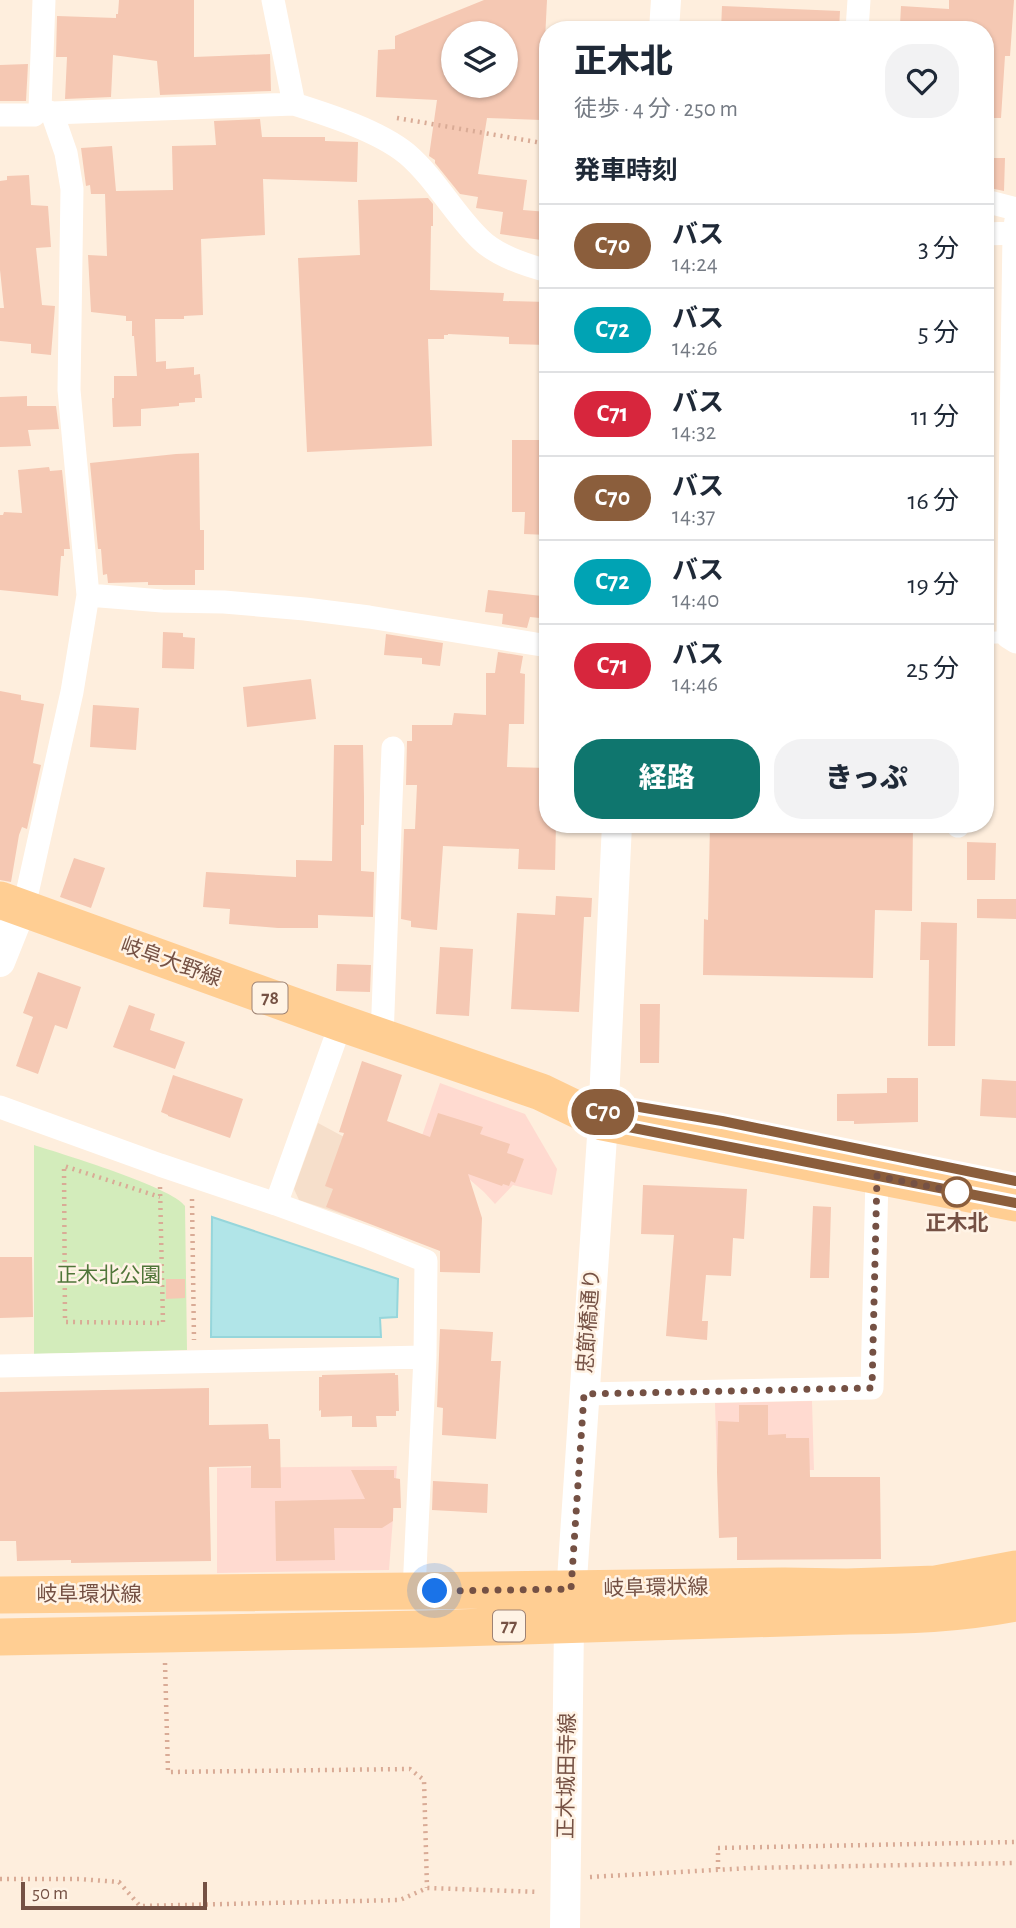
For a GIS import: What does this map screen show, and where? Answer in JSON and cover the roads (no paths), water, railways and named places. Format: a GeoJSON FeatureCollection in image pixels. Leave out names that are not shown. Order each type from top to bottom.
{"type":"FeatureCollection","features":[{"type":"Feature","properties":{"kind":"main road","name":"岐阜大野線"},"geometry":{"type":"LineString","coordinates":[[11,904],[382,1038],[603,1112],[877,1176],[1016,1203]]}},
{"type":"Feature","properties":{"kind":"main road","name":"岐阜大野線"},"geometry":{"type":"LineString","coordinates":[[603,1112],[722,1121],[1016,1181]]}},
{"type":"Feature","properties":{"kind":"main road","name":"岐阜環状線"},"geometry":{"type":"LineString","coordinates":[[0,1637],[424,1629],[570,1607],[784,1586],[936,1584],[1016,1569]]}},
{"type":"Feature","properties":{"kind":"main road","name":"岐阜環状線"},"geometry":{"type":"LineString","coordinates":[[0,1595],[414,1591],[570,1607],[849,1616],[916,1616],[974,1611],[1016,1603]]}},
{"type":"Feature","properties":{"kind":"street"},"geometry":{"type":"LineString","coordinates":[[0,962],[11,904],[28,889],[72,692],[88,594],[69,390],[72,189],[66,153],[46,111],[44,0]]}},
{"type":"Feature","properties":{"kind":"street"},"geometry":{"type":"LineString","coordinates":[[273,0],[295,104]]}},
{"type":"Feature","properties":{"kind":"street"},"geometry":{"type":"LineString","coordinates":[[858,21],[859,0]]}},
{"type":"Feature","properties":{"kind":"street"},"geometry":{"type":"LineString","coordinates":[[0,116],[34,115],[46,111],[295,104],[382,138],[404,152],[423,169],[481,240],[500,253],[539,268]]}},
{"type":"Feature","properties":{"kind":"street"},"geometry":{"type":"LineString","coordinates":[[994,203],[1016,209]]}},
{"type":"Feature","properties":{"kind":"street"},"geometry":{"type":"LineString","coordinates":[[994,232],[1015,227],[1012,639]]}},
{"type":"Feature","properties":{"kind":"street"},"geometry":{"type":"LineString","coordinates":[[88,594],[305,609],[539,645]]}},
{"type":"Feature","properties":{"kind":"street"},"geometry":{"type":"LineString","coordinates":[[382,1038],[393,748]]}},
{"type":"Feature","properties":{"kind":"street","name":"忠節橋通り"},"geometry":{"type":"LineString","coordinates":[[570,1607],[603,1112],[617,833]]}},
{"type":"Feature","properties":{"kind":"street"},"geometry":{"type":"LineString","coordinates":[[276,1204],[341,1023]]}},
{"type":"Feature","properties":{"kind":"street"},"geometry":{"type":"LineString","coordinates":[[0,1107],[276,1204],[426,1261],[425,1357],[414,1591]]}},
{"type":"Feature","properties":{"kind":"street"},"geometry":{"type":"LineString","coordinates":[[584,1394],[872,1388],[877,1176]]}},
{"type":"Feature","properties":{"kind":"street"},"geometry":{"type":"LineString","coordinates":[[0,1366],[425,1357]]}},
{"type":"Feature","properties":{"kind":"street","name":"正木城田寺線"},"geometry":{"type":"LineString","coordinates":[[565,1928],[570,1607]]}},
{"type":"Feature","properties":{"kind":"lane"},"geometry":{"type":"LineString","coordinates":[[994,638],[1012,639]]}},
{"type":"Feature","properties":{"kind":"water"},"geometry":{"type":"Polygon","coordinates":[[[212,1217],[398,1279],[397,1317],[380,1318],[381,1337],[211,1337],[212,1217]]]}},
{"type":"Feature","properties":{"kind":"place","name":"正木北"},"geometry":{"type":"Point","coordinates":[957,1192]}},
{"type":"Feature","properties":{"kind":"park label","name":"正木北公園"},"geometry":{"type":"Point","coordinates":[109,1275]}}]}
